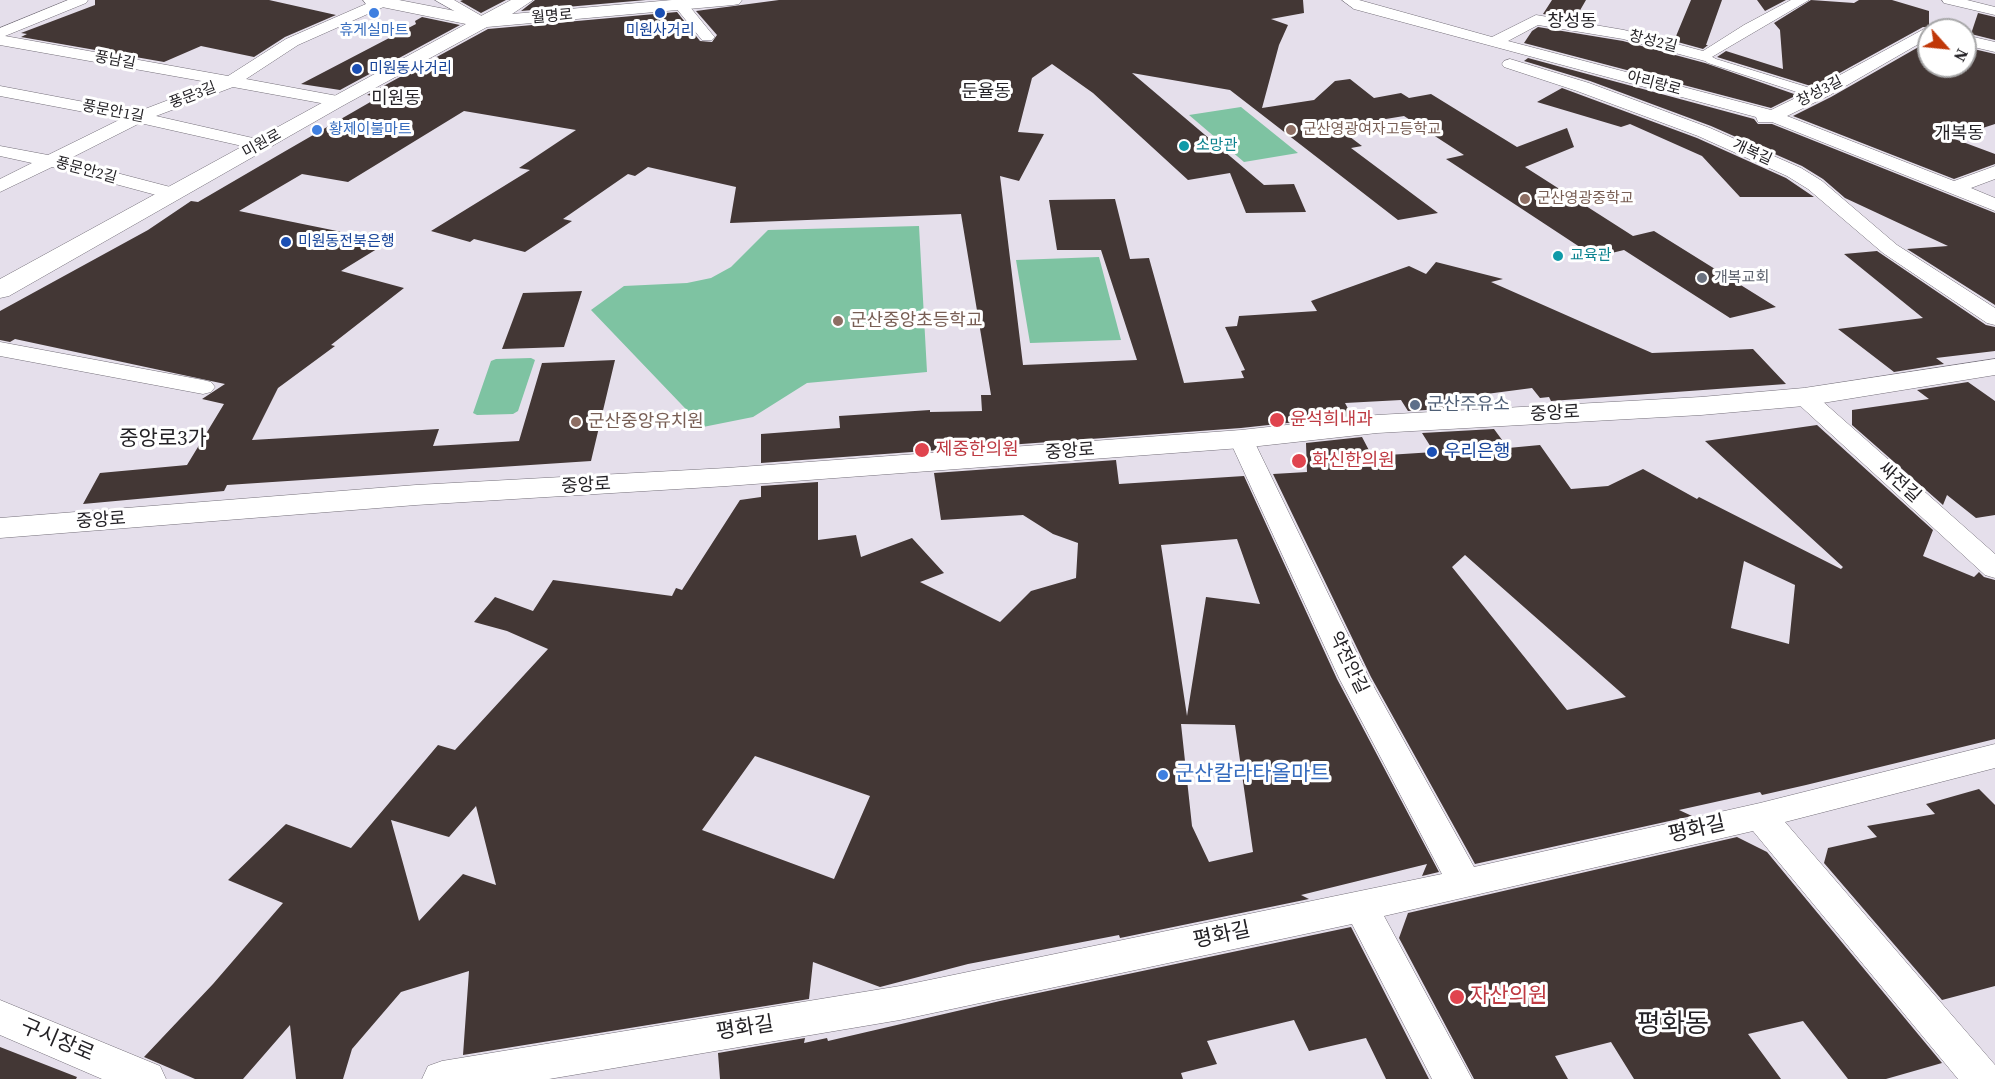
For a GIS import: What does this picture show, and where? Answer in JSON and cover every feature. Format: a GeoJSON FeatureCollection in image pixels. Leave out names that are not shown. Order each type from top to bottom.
{"type":"FeatureCollection","features":[{"type":"Feature","properties":{"kind":"main road","name":"미원로"},"geometry":{"type":"LineString","coordinates":[[0,290],[337,101],[524,0]]}},
{"type":"Feature","properties":{"kind":"main road","name":"월명로"},"geometry":{"type":"LineString","coordinates":[[377,1],[484,22],[733,0]]}},
{"type":"Feature","properties":{"kind":"main road","name":"중앙로"},"geometry":{"type":"LineString","coordinates":[[0,528],[416,495],[726,477],[1241,439],[1377,424],[1701,406],[1804,397],[1995,367]]}},
{"type":"Feature","properties":{"kind":"street"},"geometry":{"type":"LineString","coordinates":[[442,0],[484,22]]}},
{"type":"Feature","properties":{"kind":"street","name":"아리랑로"},"geometry":{"type":"LineString","coordinates":[[1349,0],[1359,6],[1445,31],[1773,116],[1995,205]]}},
{"type":"Feature","properties":{"kind":"street"},"geometry":{"type":"LineString","coordinates":[[1384,0],[1391,7],[1392,15]]}},
{"type":"Feature","properties":{"kind":"street"},"geometry":{"type":"LineString","coordinates":[[1802,0],[1749,28],[1705,56],[1712,62],[1816,94]]}},
{"type":"Feature","properties":{"kind":"street"},"geometry":{"type":"LineString","coordinates":[[1949,0],[1995,11]]}},
{"type":"Feature","properties":{"kind":"street"},"geometry":{"type":"LineString","coordinates":[[0,33],[71,1]]}},
{"type":"Feature","properties":{"kind":"street","name":"풍문3길"},"geometry":{"type":"LineString","coordinates":[[0,186],[138,117],[229,83],[292,42],[377,1]]}},
{"type":"Feature","properties":{"kind":"street"},"geometry":{"type":"LineString","coordinates":[[681,5],[707,37]]}},
{"type":"Feature","properties":{"kind":"street","name":"창성3길"},"geometry":{"type":"LineString","coordinates":[[1950,18],[1969,6]]}},
{"type":"Feature","properties":{"kind":"street","name":"창성2길"},"geometry":{"type":"LineString","coordinates":[[1494,42],[1536,20],[1624,35],[1705,56]]}},
{"type":"Feature","properties":{"kind":"street","name":"창성3길"},"geometry":{"type":"LineString","coordinates":[[1704,132],[1773,116],[1917,38]]}},
{"type":"Feature","properties":{"kind":"street","name":"풍남길"},"geometry":{"type":"LineString","coordinates":[[0,40],[337,101]]}},
{"type":"Feature","properties":{"kind":"street","name":"개복길"},"geometry":{"type":"LineString","coordinates":[[1494,42],[1490,58],[1583,87],[1704,132],[1794,172],[1815,185],[1890,249],[1995,318]]}},
{"type":"Feature","properties":{"kind":"street"},"geometry":{"type":"LineString","coordinates":[[1977,43],[1995,47]]}},
{"type":"Feature","properties":{"kind":"street","name":"풍문안1길"},"geometry":{"type":"LineString","coordinates":[[0,91],[138,117],[260,145]]}},
{"type":"Feature","properties":{"kind":"street","name":"풍문안2길"},"geometry":{"type":"LineString","coordinates":[[0,151],[50,161],[171,193]]}},
{"type":"Feature","properties":{"kind":"street"},"geometry":{"type":"LineString","coordinates":[[1954,188],[1995,172]]}},
{"type":"Feature","properties":{"kind":"street"},"geometry":{"type":"LineString","coordinates":[[0,349],[202,387]]}},
{"type":"Feature","properties":{"kind":"street","name":"싸전길"},"geometry":{"type":"LineString","coordinates":[[1804,397],[1995,569]]}},
{"type":"Feature","properties":{"kind":"street","name":"약전안길"},"geometry":{"type":"LineString","coordinates":[[1241,439],[1354,678],[1464,882]]}},
{"type":"Feature","properties":{"kind":"street","name":"평화길"},"geometry":{"type":"LineString","coordinates":[[442,1079],[900,1003],[1361,907],[1760,816],[1995,756]]}},
{"type":"Feature","properties":{"kind":"street"},"geometry":{"type":"LineString","coordinates":[[1760,816],[1976,1075]]}},
{"type":"Feature","properties":{"kind":"street"},"geometry":{"type":"LineString","coordinates":[[1361,907],[1452,1079]]}},
{"type":"Feature","properties":{"kind":"street","name":"구시장로"},"geometry":{"type":"LineString","coordinates":[[0,1017],[146,1079]]}},
{"type":"Feature","properties":{"kind":"green space"},"geometry":{"type":"Polygon","coordinates":[[[1241,107],[1298,153],[1244,162],[1189,115],[1241,107]]]}},
{"type":"Feature","properties":{"kind":"green space"},"geometry":{"type":"Polygon","coordinates":[[[919,226],[927,372],[807,383],[753,417],[703,427],[591,310],[624,286],[687,283],[711,278],[731,267],[768,230],[919,226]]]}},
{"type":"Feature","properties":{"kind":"green space"},"geometry":{"type":"Polygon","coordinates":[[[1099,257],[1121,340],[1030,343],[1016,260],[1099,257]]]}},
{"type":"Feature","properties":{"kind":"green space"},"geometry":{"type":"Polygon","coordinates":[[[531,358],[535,360],[518,411],[513,414],[477,415],[473,413],[491,361],[531,358]]]}},
{"type":"Feature","properties":{"kind":"building"},"geometry":{"type":"Polygon","coordinates":[[[95,0],[269,0],[336,15],[285,37],[254,57],[201,46],[164,62],[21,37],[27,34],[21,33],[95,5],[95,0]]]}},
{"type":"Feature","properties":{"kind":"building"},"geometry":{"type":"Polygon","coordinates":[[[506,0],[481,13],[460,1],[506,0]]]}},
{"type":"Feature","properties":{"kind":"building"},"geometry":{"type":"Polygon","coordinates":[[[535,0],[646,0],[521,11],[535,0]]]}},
{"type":"Feature","properties":{"kind":"building"},"geometry":{"type":"Polygon","coordinates":[[[779,0],[1303,0],[1304,13],[1271,19],[1288,25],[1279,45],[1262,108],[1314,100],[1335,81],[1350,79],[1374,98],[1401,93],[1409,98],[1431,94],[1517,147],[1567,128],[1574,147],[1525,167],[1633,236],[1654,231],[1776,307],[1730,318],[1624,250],[1595,257],[1446,159],[1464,155],[1404,116],[1337,127],[1362,146],[1351,148],[1438,213],[1398,220],[1230,90],[1132,73],[1264,185],[1294,184],[1306,212],[1246,213],[1230,173],[1188,180],[1093,93],[1052,64],[1032,78],[1018,132],[1044,134],[1019,181],[1000,176],[1023,365],[1137,360],[1101,250],[1057,250],[1049,200],[1115,199],[1130,259],[1149,258],[1184,383],[1244,378],[1241,371],[1245,370],[1225,327],[1237,326],[1239,316],[1317,311],[1311,301],[1409,266],[1426,274],[1436,262],[1503,279],[1491,282],[1652,353],[1753,349],[1786,384],[1551,401],[1549,397],[1540,398],[1532,388],[1471,396],[1479,407],[1408,411],[1401,400],[1345,403],[1352,416],[1241,428],[761,463],[761,434],[840,428],[839,416],[930,410],[930,412],[982,411],[981,395],[991,395],[961,214],[730,223],[736,187],[648,167],[635,176],[628,174],[563,219],[572,221],[525,252],[474,239],[470,242],[431,231],[530,170],[519,168],[576,130],[464,111],[348,182],[302,174],[239,211],[337,231],[385,244],[341,271],[404,288],[331,345],[335,346],[278,388],[252,440],[439,429],[433,446],[519,441],[542,363],[615,360],[591,461],[227,485],[224,491],[83,504],[100,473],[187,465],[224,404],[202,399],[225,384],[15,339],[10,342],[0,340],[0,311],[148,230],[191,201],[198,202],[379,97],[367,95],[488,29],[677,12],[700,41],[712,42],[717,35],[696,11],[779,0]]]}},
{"type":"Feature","properties":{"kind":"building"},"geometry":{"type":"Polygon","coordinates":[[[1552,0],[1586,0],[1575,19],[1543,14],[1552,0]]]}},
{"type":"Feature","properties":{"kind":"building"},"geometry":{"type":"Polygon","coordinates":[[[1691,0],[1722,0],[1706,45],[1708,45],[1703,49],[1674,41],[1691,0]]]}},
{"type":"Feature","properties":{"kind":"building"},"geometry":{"type":"Polygon","coordinates":[[[1757,0],[1786,0],[1765,11],[1757,0]]]}},
{"type":"Feature","properties":{"kind":"building"},"geometry":{"type":"Polygon","coordinates":[[[1811,0],[1854,3],[1859,0],[1892,0],[1929,11],[1929,18],[1917,18],[1917,30],[1814,87],[1717,57],[1726,51],[1783,69],[1780,30],[1774,23],[1811,0]]]}},
{"type":"Feature","properties":{"kind":"building"},"geometry":{"type":"Polygon","coordinates":[[[1978,13],[1995,17],[1995,40],[1977,36],[1978,13]]]}},
{"type":"Feature","properties":{"kind":"building"},"geometry":{"type":"Polygon","coordinates":[[[422,17],[460,25],[340,90],[301,84],[416,24],[415,21],[422,17]]]}},
{"type":"Feature","properties":{"kind":"building"},"geometry":{"type":"Polygon","coordinates":[[[1538,27],[1623,41],[1705,63],[1797,95],[1771,108],[1524,43],[1532,31],[1538,27]]]}},
{"type":"Feature","properties":{"kind":"building"},"geometry":{"type":"Polygon","coordinates":[[[1917,48],[1917,78],[1977,78],[1977,50],[1995,54],[1995,124],[1952,138],[1995,154],[1995,164],[1954,179],[1793,116],[1917,48]]]}},
{"type":"Feature","properties":{"kind":"building"},"geometry":{"type":"Polygon","coordinates":[[[1528,58],[1754,119],[1758,124],[1772,124],[1995,213],[1995,305],[1907,249],[1948,246],[1845,198],[1823,179],[1802,166],[1711,126],[1590,81],[1524,61],[1528,58]]]}},
{"type":"Feature","properties":{"kind":"building"},"geometry":{"type":"Polygon","coordinates":[[[1562,88],[1697,138],[1786,178],[1814,197],[1740,197],[1702,156],[1630,124],[1621,127],[1537,102],[1562,88]]]}},
{"type":"Feature","properties":{"kind":"building"},"geometry":{"type":"Polygon","coordinates":[[[1877,251],[1986,325],[1995,327],[1995,351],[1936,358],[1944,364],[1894,372],[1838,329],[1923,318],[1844,254],[1877,251]]]}},
{"type":"Feature","properties":{"kind":"building"},"geometry":{"type":"Polygon","coordinates":[[[582,291],[564,347],[502,349],[523,293],[582,291]]]}},
{"type":"Feature","properties":{"kind":"building"},"geometry":{"type":"Polygon","coordinates":[[[1968,382],[1995,401],[1995,515],[1976,518],[1947,495],[1943,505],[1852,425],[1852,410],[1929,399],[1917,390],[1968,382]]]}},
{"type":"Feature","properties":{"kind":"building"},"geometry":{"type":"Polygon","coordinates":[[[1817,425],[1933,530],[1923,556],[1974,577],[1979,572],[1984,577],[1995,580],[1995,739],[1762,795],[1760,792],[1679,810],[1692,816],[1475,864],[1371,677],[1273,474],[1307,472],[1306,443],[1362,437],[1372,456],[1434,452],[1422,433],[1494,429],[1508,448],[1540,445],[1571,489],[1608,486],[1643,469],[1697,499],[1699,497],[1841,569],[1843,567],[1705,441],[1817,425]],[[1465,555],[1452,567],[1567,710],[1626,697],[1465,555]],[[1744,561],[1731,628],[1789,644],[1795,585],[1744,561]]]}},
{"type":"Feature","properties":{"kind":"building"},"geometry":{"type":"Polygon","coordinates":[[[1116,460],[1119,484],[1244,476],[1337,679],[1439,872],[1422,876],[1427,864],[1301,895],[1309,899],[1120,938],[1119,935],[968,964],[880,987],[813,962],[809,999],[463,1055],[469,971],[401,992],[352,1049],[343,1079],[296,1079],[290,1025],[243,1079],[195,1079],[144,1057],[213,984],[283,903],[228,880],[286,824],[351,848],[438,745],[455,750],[548,649],[507,631],[474,622],[495,597],[533,611],[553,580],[672,596],[676,588],[682,590],[740,500],[761,497],[761,486],[818,482],[818,540],[856,535],[861,557],[912,538],[944,573],[920,582],[1000,622],[1031,591],[1076,578],[1078,543],[1053,534],[1023,515],[941,520],[934,473],[1116,460]],[[1237,539],[1161,545],[1187,716],[1206,597],[1260,604],[1237,539]],[[1181,724],[1192,826],[1209,862],[1253,852],[1235,725],[1181,724]],[[755,756],[702,830],[834,879],[870,796],[755,756]],[[476,806],[449,837],[391,820],[419,921],[463,874],[496,885],[476,806]]]}},
{"type":"Feature","properties":{"kind":"building"},"geometry":{"type":"Polygon","coordinates":[[[1979,789],[1995,805],[1995,986],[1942,1000],[1824,863],[1828,848],[1877,837],[1867,826],[1935,814],[1926,804],[1979,789]]]}},
{"type":"Feature","properties":{"kind":"building"},"geometry":{"type":"Polygon","coordinates":[[[1737,837],[1767,852],[1942,1063],[1886,1079],[1848,1079],[1803,1021],[1748,1034],[1781,1079],[1634,1079],[1611,1042],[1555,1056],[1568,1079],[1474,1079],[1399,938],[1408,913],[1737,837]]]}},
{"type":"Feature","properties":{"kind":"building"},"geometry":{"type":"Polygon","coordinates":[[[1351,927],[1429,1079],[1386,1079],[1366,1038],[1309,1051],[1294,1020],[1207,1041],[1217,1064],[1181,1073],[1183,1079],[720,1079],[718,1053],[805,1038],[804,1043],[827,1038],[828,1041],[1000,1001],[1351,927]]]}},
{"type":"Feature","properties":{"kind":"building"},"geometry":{"type":"Polygon","coordinates":[[[0,1047],[77,1077],[76,1079],[0,1079],[0,1047]]]}},
{"type":"Feature","properties":{"kind":"place","name":"휴게실마트"},"geometry":{"type":"Point","coordinates":[374,13]}},
{"type":"Feature","properties":{"kind":"place","name":"미원사거리"},"geometry":{"type":"Point","coordinates":[660,13]}},
{"type":"Feature","properties":{"kind":"place","name":"미원동사거리"},"geometry":{"type":"Point","coordinates":[357,69]}},
{"type":"Feature","properties":{"kind":"place","name":"황제이불마트"},"geometry":{"type":"Point","coordinates":[317,130]}},
{"type":"Feature","properties":{"kind":"place","name":"군산영광여자고등학교"},"geometry":{"type":"Point","coordinates":[1291,130]}},
{"type":"Feature","properties":{"kind":"place","name":"소망관"},"geometry":{"type":"Point","coordinates":[1184,146]}},
{"type":"Feature","properties":{"kind":"place","name":"군산영광중학교"},"geometry":{"type":"Point","coordinates":[1525,199]}},
{"type":"Feature","properties":{"kind":"place","name":"미원동전북은행"},"geometry":{"type":"Point","coordinates":[286,242]}},
{"type":"Feature","properties":{"kind":"place","name":"교육관"},"geometry":{"type":"Point","coordinates":[1558,256]}},
{"type":"Feature","properties":{"kind":"place","name":"개복교회"},"geometry":{"type":"Point","coordinates":[1702,278]}},
{"type":"Feature","properties":{"kind":"place","name":"군산중앙초등학교"},"geometry":{"type":"Point","coordinates":[838,321]}},
{"type":"Feature","properties":{"kind":"place","name":"군산주유소"},"geometry":{"type":"Point","coordinates":[1415,405]}},
{"type":"Feature","properties":{"kind":"place","name":"윤석희내과"},"geometry":{"type":"Point","coordinates":[1277,420]}},
{"type":"Feature","properties":{"kind":"place","name":"군산중앙유치원"},"geometry":{"type":"Point","coordinates":[576,422]}},
{"type":"Feature","properties":{"kind":"place","name":"제중한의원"},"geometry":{"type":"Point","coordinates":[922,450]}},
{"type":"Feature","properties":{"kind":"place","name":"우리은행"},"geometry":{"type":"Point","coordinates":[1432,452]}},
{"type":"Feature","properties":{"kind":"place","name":"화신한의원"},"geometry":{"type":"Point","coordinates":[1299,461]}},
{"type":"Feature","properties":{"kind":"place","name":"군산칼라타올마트"},"geometry":{"type":"Point","coordinates":[1163,775]}},
{"type":"Feature","properties":{"kind":"place","name":"자산의원"},"geometry":{"type":"Point","coordinates":[1457,997]}},
{"type":"Feature","properties":{"kind":"district","name":"창성동"},"geometry":{"type":"Point","coordinates":[1572,22]}},
{"type":"Feature","properties":{"kind":"district","name":"둔율동"},"geometry":{"type":"Point","coordinates":[986,92]}},
{"type":"Feature","properties":{"kind":"district","name":"미원동"},"geometry":{"type":"Point","coordinates":[396,99]}},
{"type":"Feature","properties":{"kind":"district","name":"개복동"},"geometry":{"type":"Point","coordinates":[1959,134]}},
{"type":"Feature","properties":{"kind":"district","name":"중앙로3가"},"geometry":{"type":"Point","coordinates":[163,440]}},
{"type":"Feature","properties":{"kind":"district","name":"평화동"},"geometry":{"type":"Point","coordinates":[1673,1025]}}]}
